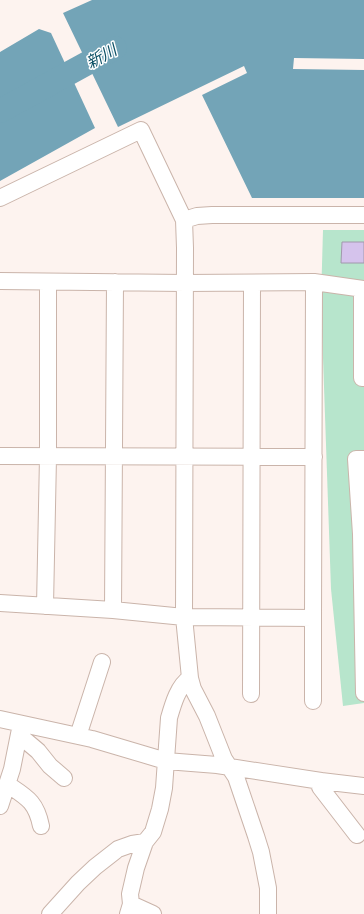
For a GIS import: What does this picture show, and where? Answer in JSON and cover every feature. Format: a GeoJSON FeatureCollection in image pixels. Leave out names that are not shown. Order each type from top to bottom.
{"type":"FeatureCollection","features":[{"type":"Feature","properties":{"kind":"street"},"geometry":{"type":"LineString","coordinates":[[0,198],[141,130],[184,220],[184,617],[190,678],[193,689],[207,716],[224,759],[236,777],[261,852],[268,888],[268,914]]}},
{"type":"Feature","properties":{"kind":"street"},"geometry":{"type":"LineString","coordinates":[[184,220],[197,216],[212,215],[364,215]]}},
{"type":"Feature","properties":{"kind":"street"},"geometry":{"type":"LineString","coordinates":[[0,281],[185,283],[314,282],[363,289],[362,378],[364,378]]}},
{"type":"Feature","properties":{"kind":"street"},"geometry":{"type":"LineString","coordinates":[[45,606],[48,457],[48,282]]}},
{"type":"Feature","properties":{"kind":"street"},"geometry":{"type":"LineString","coordinates":[[113,610],[115,282]]}},
{"type":"Feature","properties":{"kind":"street"},"geometry":{"type":"LineString","coordinates":[[313,700],[314,282]]}},
{"type":"Feature","properties":{"kind":"street"},"geometry":{"type":"LineString","coordinates":[[251,694],[252,283]]}},
{"type":"Feature","properties":{"kind":"street"},"geometry":{"type":"LineString","coordinates":[[0,456],[185,458],[314,457]]}},
{"type":"Feature","properties":{"kind":"street"},"geometry":{"type":"LineString","coordinates":[[364,459],[356,459],[363,534],[364,693]]}},
{"type":"Feature","properties":{"kind":"street"},"geometry":{"type":"LineString","coordinates":[[0,603],[113,610],[184,617],[313,618]]}},
{"type":"Feature","properties":{"kind":"street"},"geometry":{"type":"LineString","coordinates":[[78,736],[102,662]]}},
{"type":"Feature","properties":{"kind":"street"},"geometry":{"type":"LineString","coordinates":[[153,914],[130,909],[130,894],[136,868],[145,842],[153,832],[160,809],[164,788],[169,718],[171,710],[181,686],[190,678]]}},
{"type":"Feature","properties":{"kind":"street"},"geometry":{"type":"LineString","coordinates":[[0,718],[20,730],[50,766],[64,778]]}},
{"type":"Feature","properties":{"kind":"street"},"geometry":{"type":"LineString","coordinates":[[20,730],[78,736],[166,760],[217,765],[364,786]]}},
{"type":"Feature","properties":{"kind":"street"},"geometry":{"type":"LineString","coordinates":[[0,806],[12,769],[20,730]]}},
{"type":"Feature","properties":{"kind":"street"},"geometry":{"type":"LineString","coordinates":[[321,781],[320,787],[357,835]]}},
{"type":"Feature","properties":{"kind":"street"},"geometry":{"type":"LineString","coordinates":[[7,784],[30,800],[39,815],[41,826]]}},
{"type":"Feature","properties":{"kind":"street"},"geometry":{"type":"LineString","coordinates":[[50,914],[78,883],[118,849],[132,844],[145,842]]}},
{"type":"Feature","properties":{"kind":"green space"},"geometry":{"type":"Polygon","coordinates":[[[323,230],[364,230],[364,703],[343,706],[331,589],[321,300],[323,230]]]}},
{"type":"Feature","properties":{"kind":"water"},"geometry":{"type":"Polygon","coordinates":[[[92,0],[364,0],[364,59],[294,58],[293,69],[364,70],[364,198],[252,198],[202,95],[247,73],[244,66],[118,127],[63,13],[92,0]]]}},
{"type":"Feature","properties":{"kind":"water"},"geometry":{"type":"Polygon","coordinates":[[[39,29],[51,33],[95,128],[0,181],[0,52],[39,29]]]}},
{"type":"Feature","properties":{"kind":"building"},"geometry":{"type":"Polygon","coordinates":[[[342,242],[364,242],[364,263],[341,263],[342,242]]]}},
{"type":"Feature","properties":{"kind":"waterway","name":"新川"},"geometry":{"type":"LineString","coordinates":[[0,111],[115,48]]}}]}
